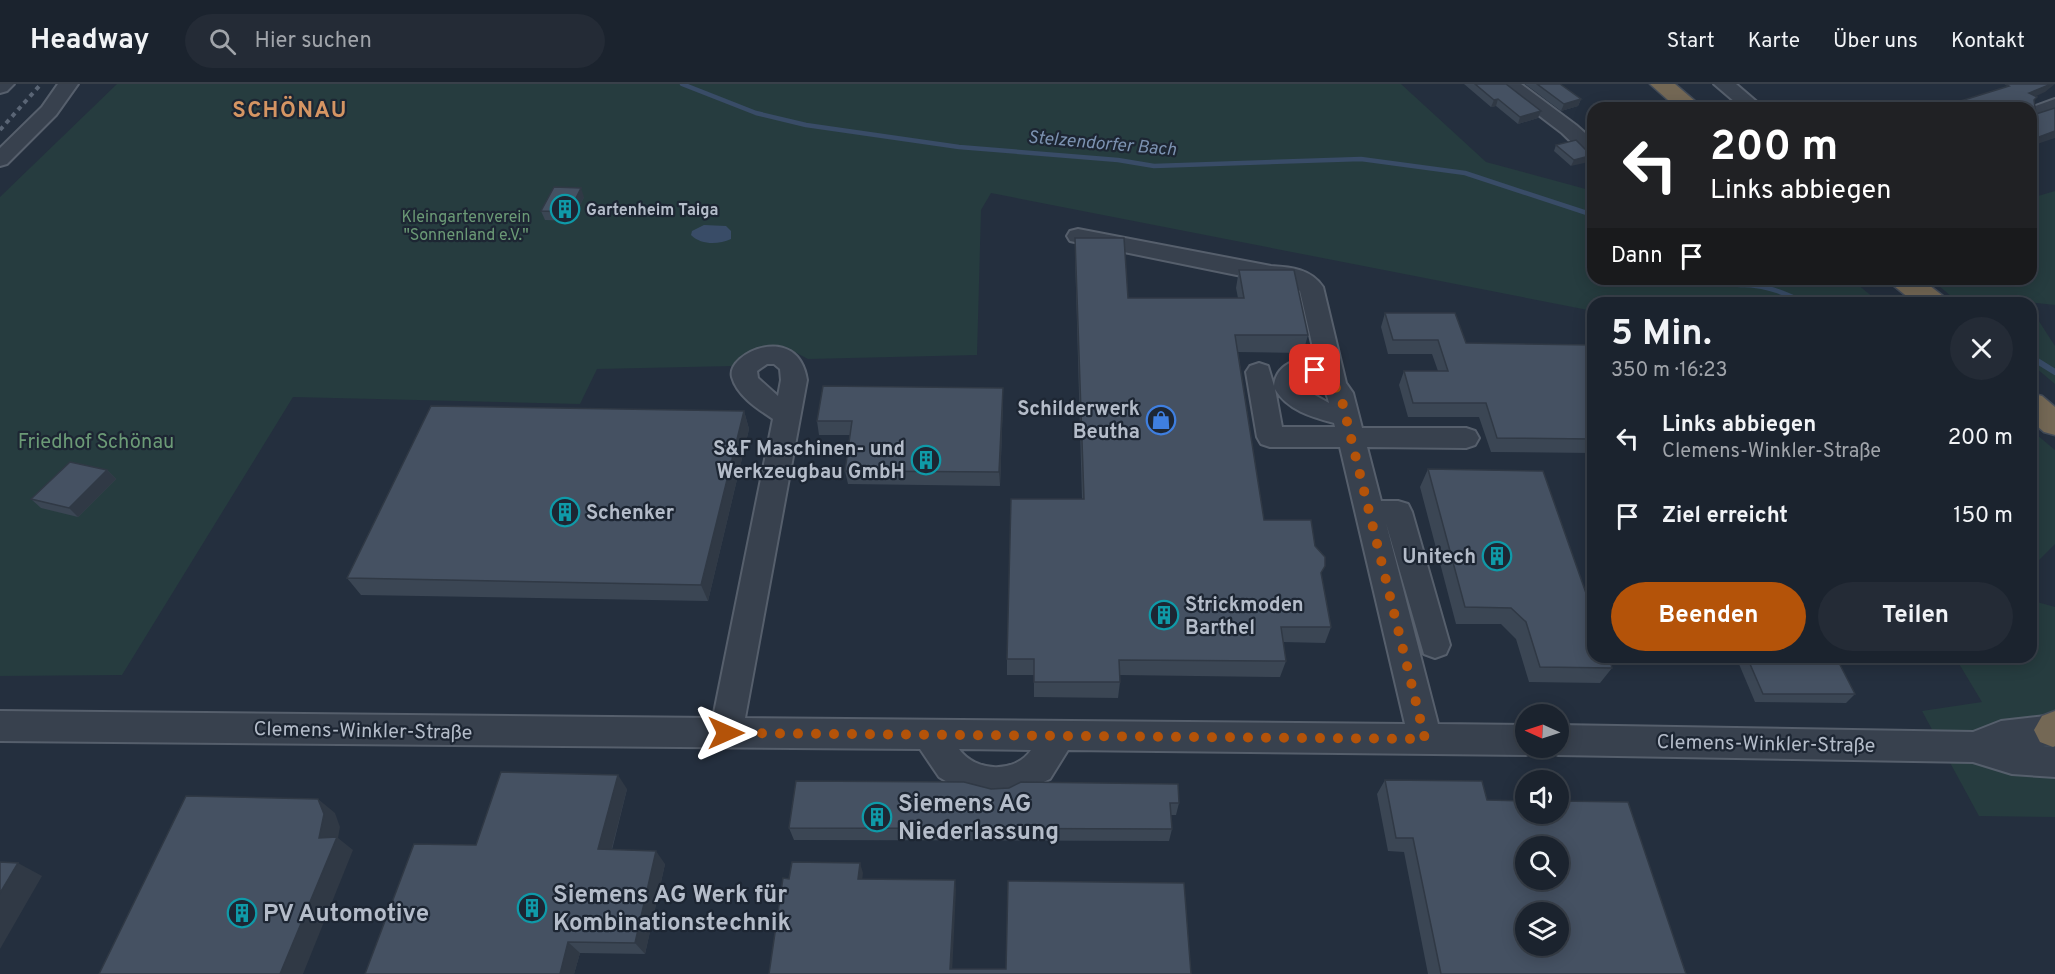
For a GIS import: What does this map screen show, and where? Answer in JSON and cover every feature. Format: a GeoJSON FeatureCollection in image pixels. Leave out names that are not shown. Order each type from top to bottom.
{"type":"FeatureCollection","features":[{"type":"Feature","properties":{"kind":"highway"},"geometry":{"type":"LineString","coordinates":[[1640,84],[1662,102]]}},
{"type":"Feature","properties":{"kind":"highway"},"geometry":{"type":"LineString","coordinates":[[1661,84],[1684,102]]}},
{"type":"Feature","properties":{"kind":"highway"},"geometry":{"type":"LineString","coordinates":[[1886,285],[1901,297]]}},
{"type":"Feature","properties":{"kind":"highway"},"geometry":{"type":"LineString","coordinates":[[1910,285],[1926,297]]}},
{"type":"Feature","properties":{"kind":"highway"},"geometry":{"type":"LineString","coordinates":[[2037,387],[2055,401]]}},
{"type":"Feature","properties":{"kind":"highway"},"geometry":{"type":"LineString","coordinates":[[2037,409],[2055,424]]}},
{"type":"Feature","properties":{"kind":"street"},"geometry":{"type":"LineString","coordinates":[[0,87],[4,84]]}},
{"type":"Feature","properties":{"kind":"street"},"geometry":{"type":"LineString","coordinates":[[0,160],[49,111],[68,84]]}},
{"type":"Feature","properties":{"kind":"street"},"geometry":{"type":"LineString","coordinates":[[1508,84],[1569,129],[1587,146]]}},
{"type":"Feature","properties":{"kind":"street"},"geometry":{"type":"LineString","coordinates":[[1724,84],[1746,102]]}},
{"type":"Feature","properties":{"kind":"street"},"geometry":{"type":"LineString","coordinates":[[2037,112],[2055,105]]}},
{"type":"Feature","properties":{"kind":"street"},"geometry":{"type":"LineString","coordinates":[[1078,236],[1271,274],[1293,275],[1311,287],[1334,382],[1340,393],[1349,428],[1425,739]]}},
{"type":"Feature","properties":{"kind":"street"},"geometry":{"type":"LineString","coordinates":[[1334,382],[1325,374],[1306,368],[1296,370],[1287,376],[1287,388],[1297,400],[1349,428]]}},
{"type":"Feature","properties":{"kind":"street"},"geometry":{"type":"LineString","coordinates":[[1259,372],[1270,437],[1349,428],[1466,438]]}},
{"type":"Feature","properties":{"kind":"street"},"geometry":{"type":"LineString","coordinates":[[726,733],[786,415]]}},
{"type":"Feature","properties":{"kind":"street"},"geometry":{"type":"LineString","coordinates":[[1370,512],[1398,512],[1434,645]]}},
{"type":"Feature","properties":{"kind":"street","name":"Clemens-Winkler-Straße"},"geometry":{"type":"LineString","coordinates":[[0,726],[1515,740]]}},
{"type":"Feature","properties":{"kind":"street"},"geometry":{"type":"LineString","coordinates":[[928,734],[951,766],[976,781],[992,783],[1009,782],[1038,768],[1060,735]]}},
{"type":"Feature","properties":{"kind":"street","name":"Clemens-Winkler-Straße"},"geometry":{"type":"LineString","coordinates":[[1569,740],[1973,747],[2012,759],[2054,738]]}},
{"type":"Feature","properties":{"kind":"green space"},"geometry":{"type":"Polygon","coordinates":[[[117,84],[1401,84],[1486,162],[1587,189],[1587,285],[1858,285],[1873,297],[1587,297],[1587,310],[991,193],[981,210],[977,355],[808,359],[783,346],[750,352],[733,366],[597,369],[580,404],[293,397],[122,675],[0,676],[0,197],[117,84]]]}},
{"type":"Feature","properties":{"kind":"green space"},"geometry":{"type":"Polygon","coordinates":[[[2055,191],[2055,305],[2037,303],[2037,297],[1952,297],[1938,285],[2037,285],[2037,196],[2055,191]]]}},
{"type":"Feature","properties":{"kind":"green space"},"geometry":{"type":"Polygon","coordinates":[[[2037,318],[2055,346],[2055,384],[2037,369],[2037,318]]]}},
{"type":"Feature","properties":{"kind":"green space"},"geometry":{"type":"Polygon","coordinates":[[[2037,435],[2055,450],[2055,544],[2037,562],[2037,435]]]}},
{"type":"Feature","properties":{"kind":"green space"},"geometry":{"type":"Polygon","coordinates":[[[2037,602],[2055,607],[2055,817],[1979,816],[1922,711],[1982,702],[1959,663],[2037,663],[2037,602]]]}},
{"type":"Feature","properties":{"kind":"water"},"geometry":{"type":"Polygon","coordinates":[[[704,225],[726,226],[731,231],[731,239],[710,243],[700,241],[691,235],[692,231],[704,225]]]}},
{"type":"Feature","properties":{"kind":"building"},"geometry":{"type":"Polygon","coordinates":[[[1475,84],[1506,84],[1541,111],[1520,117],[1475,84]]]}},
{"type":"Feature","properties":{"kind":"building"},"geometry":{"type":"Polygon","coordinates":[[[1537,84],[1560,84],[1581,99],[1564,104],[1537,84]]]}},
{"type":"Feature","properties":{"kind":"building"},"geometry":{"type":"Polygon","coordinates":[[[2005,84],[2051,84],[2029,93],[2037,97],[2034,102],[1957,102],[2009,86],[2005,84]]]}},
{"type":"Feature","properties":{"kind":"building"},"geometry":{"type":"Polygon","coordinates":[[[2055,108],[2055,131],[2037,138],[2037,114],[2055,108]]]}},
{"type":"Feature","properties":{"kind":"building"},"geometry":{"type":"Polygon","coordinates":[[[1576,140],[1587,151],[1587,157],[1574,160],[1556,145],[1576,140]]]}},
{"type":"Feature","properties":{"kind":"building"},"geometry":{"type":"Polygon","coordinates":[[[554,187],[581,188],[569,212],[541,211],[554,187]]]}},
{"type":"Feature","properties":{"kind":"building"},"geometry":{"type":"Polygon","coordinates":[[[1075,238],[1124,238],[1128,298],[1244,298],[1239,270],[1294,270],[1308,335],[1235,335],[1264,520],[1311,520],[1315,546],[1325,557],[1325,566],[1321,573],[1331,627],[1281,627],[1286,661],[1119,660],[1120,682],[1034,682],[1034,659],[1007,659],[1011,499],[1084,499],[1075,238]]]}},
{"type":"Feature","properties":{"kind":"building"},"geometry":{"type":"Polygon","coordinates":[[[1385,313],[1455,313],[1466,343],[1587,345],[1587,439],[1497,438],[1486,403],[1413,403],[1404,371],[1448,371],[1438,340],[1393,340],[1385,313]]]}},
{"type":"Feature","properties":{"kind":"building","name":"S&F Maschinen- und Werkzeugbau GmbH"},"geometry":{"type":"Polygon","coordinates":[[[823,386],[1003,388],[999,472],[845,471],[852,421],[817,421],[823,386]]]}},
{"type":"Feature","properties":{"kind":"building","name":"Schenker"},"geometry":{"type":"Polygon","coordinates":[[[431,406],[744,411],[701,585],[347,578],[431,406]]]}},
{"type":"Feature","properties":{"kind":"building"},"geometry":{"type":"Polygon","coordinates":[[[70,462],[107,470],[69,508],[31,499],[70,462]]]}},
{"type":"Feature","properties":{"kind":"building","name":"Unitech"},"geometry":{"type":"Polygon","coordinates":[[[1428,469],[1543,471],[1587,596],[1587,663],[1611,663],[1612,668],[1540,667],[1526,622],[1511,608],[1465,607],[1428,469]]]}},
{"type":"Feature","properties":{"kind":"building"},"geometry":{"type":"Polygon","coordinates":[[[1750,663],[1839,663],[1855,694],[1763,694],[1750,663]]]}},
{"type":"Feature","properties":{"kind":"building","name":"Siemens AG Werk für Kombinationstechnik"},"geometry":{"type":"Polygon","coordinates":[[[501,772],[618,775],[598,849],[656,851],[635,943],[568,942],[560,974],[365,974],[414,844],[476,845],[501,772]]]}},
{"type":"Feature","properties":{"kind":"building"},"geometry":{"type":"Polygon","coordinates":[[[1385,780],[1482,781],[1487,800],[1515,801],[1515,824],[1569,824],[1569,801],[1628,802],[1686,974],[1441,974],[1413,838],[1396,838],[1385,780]]]}},
{"type":"Feature","properties":{"kind":"building"},"geometry":{"type":"Polygon","coordinates":[[[796,781],[964,782],[991,789],[1009,788],[1021,782],[1178,784],[1179,803],[1170,803],[1172,829],[789,828],[796,781]]]}},
{"type":"Feature","properties":{"kind":"building","name":"PV Automotive"},"geometry":{"type":"Polygon","coordinates":[[[186,796],[318,799],[324,814],[319,838],[337,837],[280,974],[99,974],[186,796]]]}},
{"type":"Feature","properties":{"kind":"building"},"geometry":{"type":"Polygon","coordinates":[[[0,862],[18,863],[0,893],[0,862]]]}},
{"type":"Feature","properties":{"kind":"building"},"geometry":{"type":"Polygon","coordinates":[[[792,862],[860,863],[858,879],[955,880],[950,969],[1006,969],[1008,881],[1184,883],[1191,974],[769,974],[783,878],[789,879],[792,862]]]}},
{"type":"Feature","properties":{"kind":"waterway","name":"Stelzendorfer Bach"},"geometry":{"type":"LineString","coordinates":[[682,84],[756,113],[806,125],[959,147],[1118,160],[1154,166],[1361,159],[1465,173],[1587,213]]}},
{"type":"Feature","properties":{"kind":"waterway","name":"Stelzendorfer Bach"},"geometry":{"type":"LineString","coordinates":[[1744,285],[1769,289],[1792,297]]}},
{"type":"Feature","properties":{"kind":"waterway","name":"Stelzendorfer Bach"},"geometry":{"type":"LineString","coordinates":[[2037,361],[2055,372]]}},
{"type":"Feature","properties":{"kind":"railway"},"geometry":{"type":"LineString","coordinates":[[0,130],[41,84]]}},
{"type":"Feature","properties":{"kind":"place","name":"Gartenheim Taiga"},"geometry":{"type":"Point","coordinates":[565,209]}},
{"type":"Feature","properties":{"kind":"place","name":"Schilderwerk Beutha"},"geometry":{"type":"Point","coordinates":[1161,420]}},
{"type":"Feature","properties":{"kind":"place","name":"S&F Maschinen- und Werkzeugbau GmbH"},"geometry":{"type":"Point","coordinates":[926,460]}},
{"type":"Feature","properties":{"kind":"place","name":"Schenker"},"geometry":{"type":"Point","coordinates":[565,512]}},
{"type":"Feature","properties":{"kind":"place","name":"Unitech"},"geometry":{"type":"Point","coordinates":[1497,556]}},
{"type":"Feature","properties":{"kind":"place","name":"Strickmoden Barthel"},"geometry":{"type":"Point","coordinates":[1164,615]}},
{"type":"Feature","properties":{"kind":"place","name":"Siemens AG Niederlassung"},"geometry":{"type":"Point","coordinates":[877,817]}},
{"type":"Feature","properties":{"kind":"place","name":"Siemens AG Werk für Kombinationstechnik"},"geometry":{"type":"Point","coordinates":[532,908]}},
{"type":"Feature","properties":{"kind":"place","name":"PV Automotive"},"geometry":{"type":"Point","coordinates":[242,913]}},
{"type":"Feature","properties":{"kind":"district","name":"SCHÖNAU"},"geometry":{"type":"Point","coordinates":[290,109]}},
{"type":"Feature","properties":{"kind":"route"},"geometry":{"type":"LineString","coordinates":[[726,733],[1191,735],[1425,739],[1340,393],[1334,382],[1325,374],[1315,370]]}},
{"type":"Feature","properties":{"kind":"park label","name":"Kleingartenverein \"Sonnenland e.V.\""},"geometry":{"type":"Point","coordinates":[466,225]}},
{"type":"Feature","properties":{"kind":"park label","name":"Friedhof Schönau"},"geometry":{"type":"Point","coordinates":[96,441]}}]}
